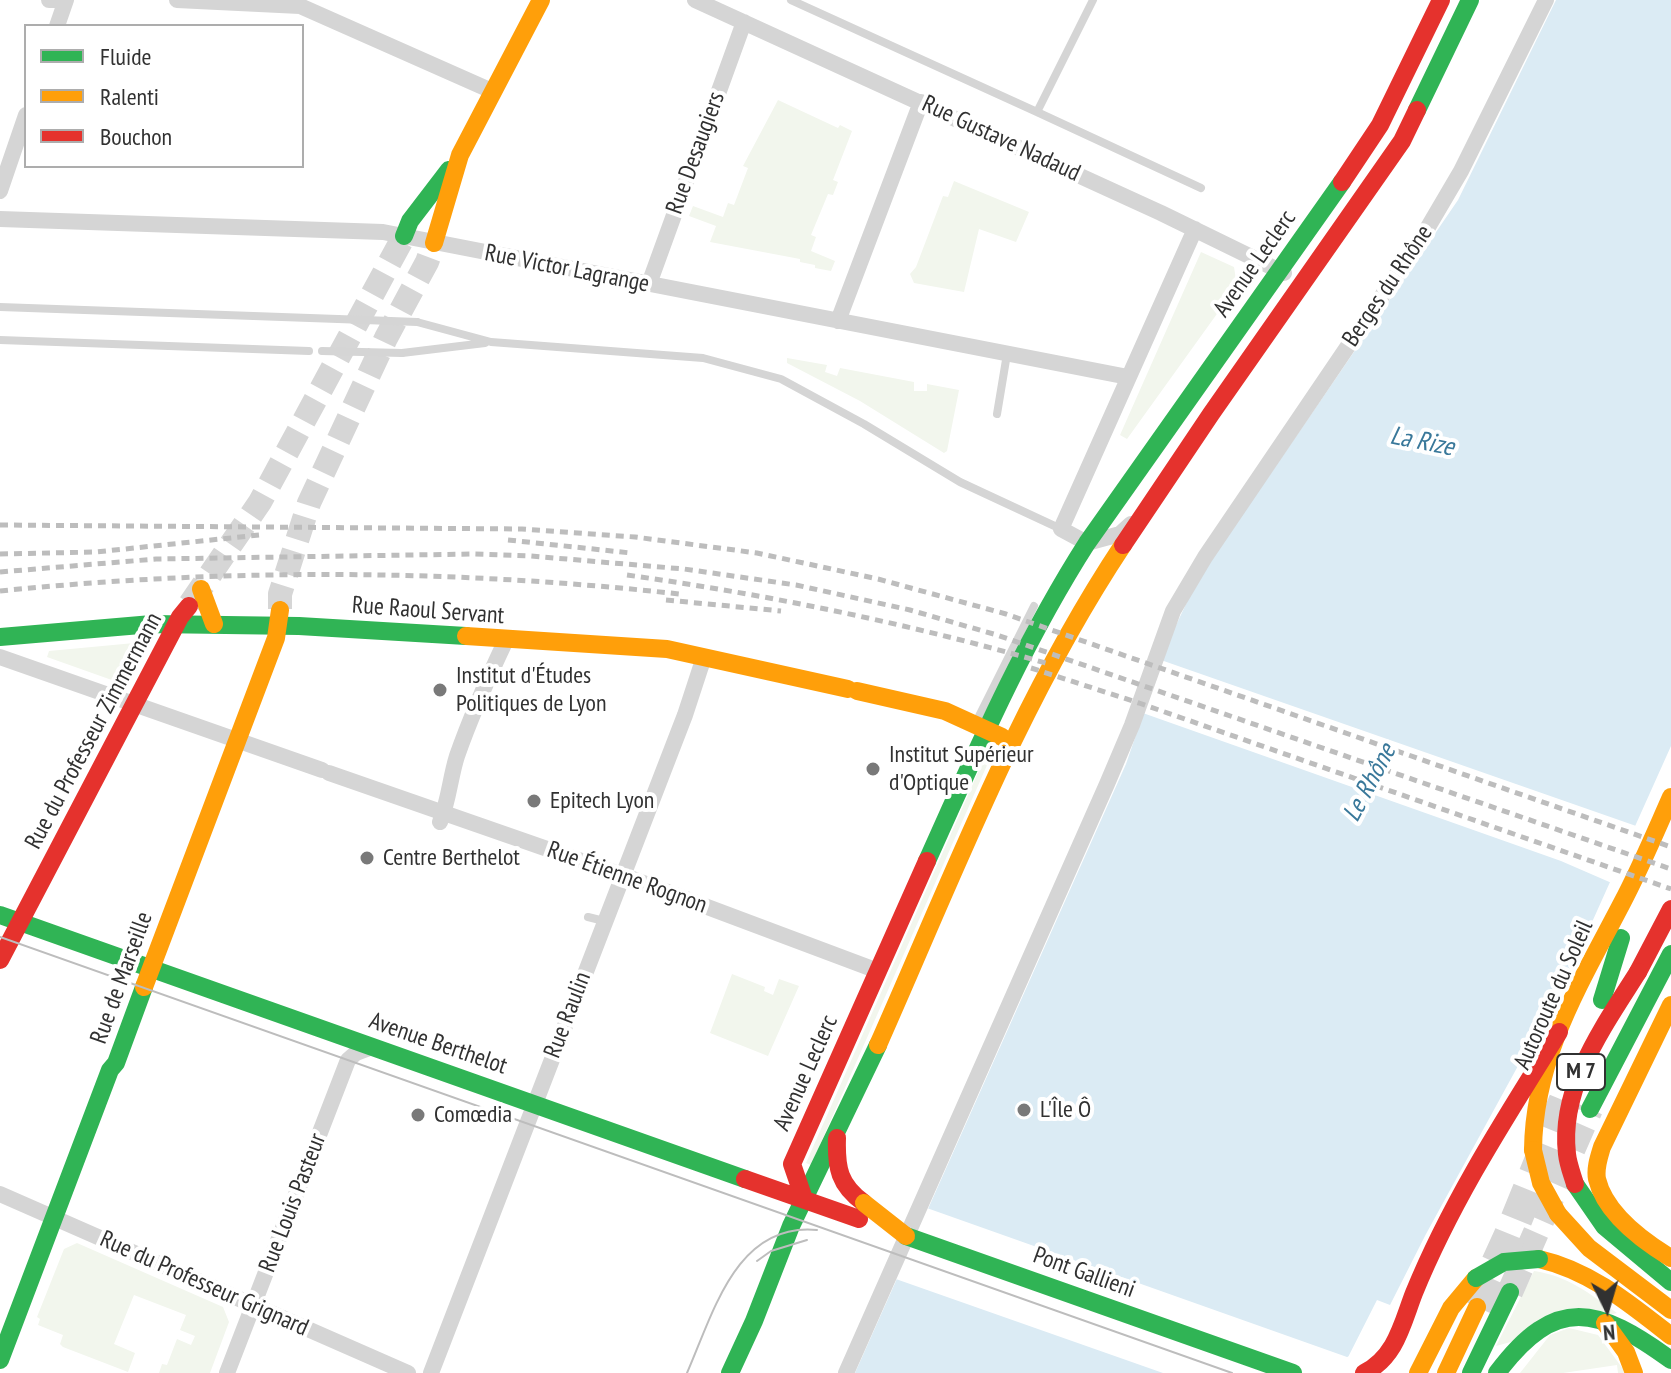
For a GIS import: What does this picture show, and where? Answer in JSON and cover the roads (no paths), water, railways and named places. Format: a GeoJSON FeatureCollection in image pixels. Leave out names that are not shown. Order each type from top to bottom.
{"type":"FeatureCollection","features":[{"type":"Feature","properties":{"kind":"main road"},"geometry":{"type":"LineString","coordinates":[[434,243],[460,155],[541,0]]}},
{"type":"Feature","properties":{"kind":"main road","name":"Avenue Leclerc"},"geometry":{"type":"LineString","coordinates":[[804,1199],[792,1164],[878,971],[981,726],[1055,593],[1077,543],[1280,270],[1380,125],[1441,0]]}},
{"type":"Feature","properties":{"kind":"main road"},"geometry":{"type":"LineString","coordinates":[[730,1373],[754,1321],[788,1232],[837,1135],[1012,742],[1088,598],[1144,512],[1402,141],[1470,0]]}},
{"type":"Feature","properties":{"kind":"main road"},"geometry":{"type":"LineString","coordinates":[[404,236],[410,221],[460,155]]}},
{"type":"Feature","properties":{"kind":"main road"},"geometry":{"type":"LineString","coordinates":[[201,589],[214,624]]}},
{"type":"Feature","properties":{"kind":"main road","name":"Rue du Professeur Zimmermann"},"geometry":{"type":"LineString","coordinates":[[0,960],[177,623],[189,606]]}},
{"type":"Feature","properties":{"kind":"main road","name":"Rue Raoul Servant"},"geometry":{"type":"LineString","coordinates":[[0,637],[279,618],[506,640],[667,649],[945,711],[1012,742]]}},
{"type":"Feature","properties":{"kind":"main road","name":"Rue de Marseille"},"geometry":{"type":"LineString","coordinates":[[0,1360],[110,1070],[116,1063],[137,1012],[150,968],[237,741],[279,618]]}},
{"type":"Feature","properties":{"kind":"main road","name":"Autoroute du Soleil"},"geometry":{"type":"LineString","coordinates":[[1671,797],[1559,1032],[1536,1096],[1532,1124],[1533,1150],[1541,1183],[1558,1214],[1589,1248],[1671,1310]]}},
{"type":"Feature","properties":{"kind":"main road"},"geometry":{"type":"LineString","coordinates":[[1602,1000],[1641,865]]}},
{"type":"Feature","properties":{"kind":"main road","name":"M 7"},"geometry":{"type":"LineString","coordinates":[[1671,909],[1589,1055],[1572,1097],[1565,1133],[1569,1166],[1582,1199],[1623,1246],[1671,1282]]}},
{"type":"Feature","properties":{"kind":"main road","name":"Avenue Berthelot"},"geometry":{"type":"LineString","coordinates":[[0,915],[837,1211],[862,1211]]}},
{"type":"Feature","properties":{"kind":"main road"},"geometry":{"type":"LineString","coordinates":[[1590,1109],[1671,954]]}},
{"type":"Feature","properties":{"kind":"main road"},"geometry":{"type":"LineString","coordinates":[[1670,1008],[1596,1165],[1597,1179],[1603,1192],[1640,1234],[1671,1258]]}},
{"type":"Feature","properties":{"kind":"main road"},"geometry":{"type":"LineString","coordinates":[[1366,1372],[1379,1365],[1393,1347],[1442,1229],[1559,1032]]}},
{"type":"Feature","properties":{"kind":"main road"},"geometry":{"type":"LineString","coordinates":[[837,1135],[838,1177],[862,1211]]}},
{"type":"Feature","properties":{"kind":"main road"},"geometry":{"type":"LineString","coordinates":[[754,1321],[782,1282],[809,1217],[820,1212],[837,1211]]}},
{"type":"Feature","properties":{"kind":"main road","name":"Pont Gallieni"},"geometry":{"type":"LineString","coordinates":[[862,1211],[906,1236],[1293,1373]]}},
{"type":"Feature","properties":{"kind":"main road"},"geometry":{"type":"LineString","coordinates":[[1418,1373],[1451,1308],[1476,1278],[1504,1262],[1539,1259],[1562,1263],[1585,1274],[1671,1336]]}},
{"type":"Feature","properties":{"kind":"main road"},"geometry":{"type":"LineString","coordinates":[[1471,1373],[1510,1292]]}},
{"type":"Feature","properties":{"kind":"main road"},"geometry":{"type":"LineString","coordinates":[[1446,1373],[1477,1307]]}},
{"type":"Feature","properties":{"kind":"main road"},"geometry":{"type":"LineString","coordinates":[[1497,1373],[1524,1338],[1542,1324],[1577,1316],[1629,1331],[1671,1360]]}},
{"type":"Feature","properties":{"kind":"main road"},"geometry":{"type":"LineString","coordinates":[[1602,1321],[1619,1340],[1634,1373]]}},
{"type":"Feature","properties":{"kind":"street"},"geometry":{"type":"LineString","coordinates":[[49,0],[66,0],[58,24]]}},
{"type":"Feature","properties":{"kind":"street"},"geometry":{"type":"LineString","coordinates":[[177,0],[301,3],[492,91]]}},
{"type":"Feature","properties":{"kind":"street","name":"Rue Gustave Nadaud"},"geometry":{"type":"LineString","coordinates":[[695,0],[1195,229],[1280,270],[1302,285]]}},
{"type":"Feature","properties":{"kind":"street","name":"Berges du Rhône"},"geometry":{"type":"LineString","coordinates":[[846,1373],[1107,784],[1173,611],[1205,557],[1424,234],[1461,171],[1546,0]]}},
{"type":"Feature","properties":{"kind":"street","name":"Rue Desaugiers"},"geometry":{"type":"LineString","coordinates":[[649,284],[744,22]]}},
{"type":"Feature","properties":{"kind":"street"},"geometry":{"type":"LineString","coordinates":[[838,321],[921,102]]}},
{"type":"Feature","properties":{"kind":"street"},"geometry":{"type":"LineString","coordinates":[[0,191],[24,121]]}},
{"type":"Feature","properties":{"kind":"street","name":"Rue Victor Lagrange"},"geometry":{"type":"LineString","coordinates":[[0,219],[383,232],[1128,377]]}},
{"type":"Feature","properties":{"kind":"street"},"geometry":{"type":"LineString","coordinates":[[1088,598],[1094,571],[1077,543],[1061,529],[1195,229]]}},
{"type":"Feature","properties":{"kind":"street"},"geometry":{"type":"LineString","coordinates":[[1077,543],[1120,534],[1144,512]]}},
{"type":"Feature","properties":{"kind":"street"},"geometry":{"type":"LineString","coordinates":[[442,818],[456,759],[506,640]]}},
{"type":"Feature","properties":{"kind":"street","name":"Rue Étienne Rognon"},"geometry":{"type":"LineString","coordinates":[[0,657],[326,772],[442,818],[622,875],[878,971]]}},
{"type":"Feature","properties":{"kind":"street","name":"Rue Raulin"},"geometry":{"type":"LineString","coordinates":[[431,1373],[535,1104],[596,919],[622,875],[685,715],[704,657]]}},
{"type":"Feature","properties":{"kind":"street","name":"Rue Louis Pasteur"},"geometry":{"type":"LineString","coordinates":[[227,1373],[348,1060],[356,1053],[374,1047]]}},
{"type":"Feature","properties":{"kind":"street","name":"Rue du Professeur Grignard"},"geometry":{"type":"LineString","coordinates":[[0,1194],[408,1373]]}},
{"type":"Feature","properties":{"kind":"street"},"geometry":{"type":"LineString","coordinates":[[1640,1234],[1671,1243]]}},
{"type":"Feature","properties":{"kind":"street"},"geometry":{"type":"LineString","coordinates":[[1640,1234],[1671,1250]]}},
{"type":"Feature","properties":{"kind":"lane"},"geometry":{"type":"LineString","coordinates":[[791,0],[1201,188]]}},
{"type":"Feature","properties":{"kind":"lane"},"geometry":{"type":"LineString","coordinates":[[1037,112],[1093,0]]}},
{"type":"Feature","properties":{"kind":"lane"},"geometry":{"type":"LineString","coordinates":[[0,307],[417,322],[491,342],[703,358],[781,379],[960,482],[1061,529]]}},
{"type":"Feature","properties":{"kind":"lane"},"geometry":{"type":"LineString","coordinates":[[0,340],[309,351]]}},
{"type":"Feature","properties":{"kind":"lane"},"geometry":{"type":"LineString","coordinates":[[322,351],[402,353],[491,342]]}},
{"type":"Feature","properties":{"kind":"lane"},"geometry":{"type":"LineString","coordinates":[[997,414],[1007,354]]}},
{"type":"Feature","properties":{"kind":"lane"},"geometry":{"type":"LineString","coordinates":[[981,726],[992,685],[1036,603]]}},
{"type":"Feature","properties":{"kind":"water"},"geometry":{"type":"Polygon","coordinates":[[[1556,0],[1671,0],[1671,746],[1571,969],[1390,1305],[1377,1300],[1340,1373],[855,1373],[1126,764],[1168,642],[1197,581],[1458,200],[1556,0]]]}},
{"type":"Feature","properties":{"kind":"tunnel"},"geometry":{"type":"LineString","coordinates":[[190,604],[260,502],[404,236]]}},
{"type":"Feature","properties":{"kind":"tunnel"},"geometry":{"type":"LineString","coordinates":[[280,609],[280,594],[309,503],[434,243]]}},
{"type":"Feature","properties":{"kind":"tunnel"},"geometry":{"type":"LineString","coordinates":[[1477,1307],[1565,1100]]}},
{"type":"Feature","properties":{"kind":"tunnel"},"geometry":{"type":"LineString","coordinates":[[1510,1292],[1590,1109]]}},
{"type":"Feature","properties":{"kind":"tram line"},"geometry":{"type":"LineString","coordinates":[[0,937],[1232,1373]]}},
{"type":"Feature","properties":{"kind":"tram line"},"geometry":{"type":"LineString","coordinates":[[687,1373],[718,1300],[747,1256],[766,1241],[789,1231],[817,1230]]}},
{"type":"Feature","properties":{"kind":"tram line"},"geometry":{"type":"LineString","coordinates":[[757,1261],[771,1251],[807,1240]]}},
{"type":"Feature","properties":{"kind":"railway"},"geometry":{"type":"LineString","coordinates":[[0,525],[522,529],[635,537],[757,553],[878,579],[1006,614],[1671,847]]}},
{"type":"Feature","properties":{"kind":"railway"},"geometry":{"type":"LineString","coordinates":[[0,554],[96,552],[259,535]]}},
{"type":"Feature","properties":{"kind":"railway"},"geometry":{"type":"LineString","coordinates":[[508,540],[631,553]]}},
{"type":"Feature","properties":{"kind":"railway"},"geometry":{"type":"LineString","coordinates":[[0,572],[156,559],[474,554],[684,569],[796,585],[910,610],[997,635],[1671,869]]}},
{"type":"Feature","properties":{"kind":"railway"},"geometry":{"type":"LineString","coordinates":[[0,591],[170,578],[340,574],[509,580],[679,594]]}},
{"type":"Feature","properties":{"kind":"railway"},"geometry":{"type":"LineString","coordinates":[[627,575],[840,612],[1049,664]]}},
{"type":"Feature","properties":{"kind":"railway"},"geometry":{"type":"LineString","coordinates":[[666,600],[781,611]]}},
{"type":"Feature","properties":{"kind":"railway"},"geometry":{"type":"LineString","coordinates":[[1031,668],[1671,889]]}},
{"type":"Feature","properties":{"kind":"place","name":"Institut d'Études Politiques de Lyon"},"geometry":{"type":"Point","coordinates":[440,690]}},
{"type":"Feature","properties":{"kind":"place","name":"Institut Supérieur d'Optique"},"geometry":{"type":"Point","coordinates":[873,769]}},
{"type":"Feature","properties":{"kind":"place","name":"Epitech Lyon"},"geometry":{"type":"Point","coordinates":[534,801]}},
{"type":"Feature","properties":{"kind":"place","name":"Centre Berthelot"},"geometry":{"type":"Point","coordinates":[367,858]}},
{"type":"Feature","properties":{"kind":"place","name":"L'Île Ô"},"geometry":{"type":"Point","coordinates":[1024,1110]}},
{"type":"Feature","properties":{"kind":"place","name":"Comœdia"},"geometry":{"type":"Point","coordinates":[418,1115]}},
{"type":"Feature","properties":{"kind":"water label","name":"La Rize"},"geometry":{"type":"Point","coordinates":[1422,442]}},
{"type":"Feature","properties":{"kind":"water label","name":"Le Rhône"},"geometry":{"type":"Point","coordinates":[1370,783]}}]}
